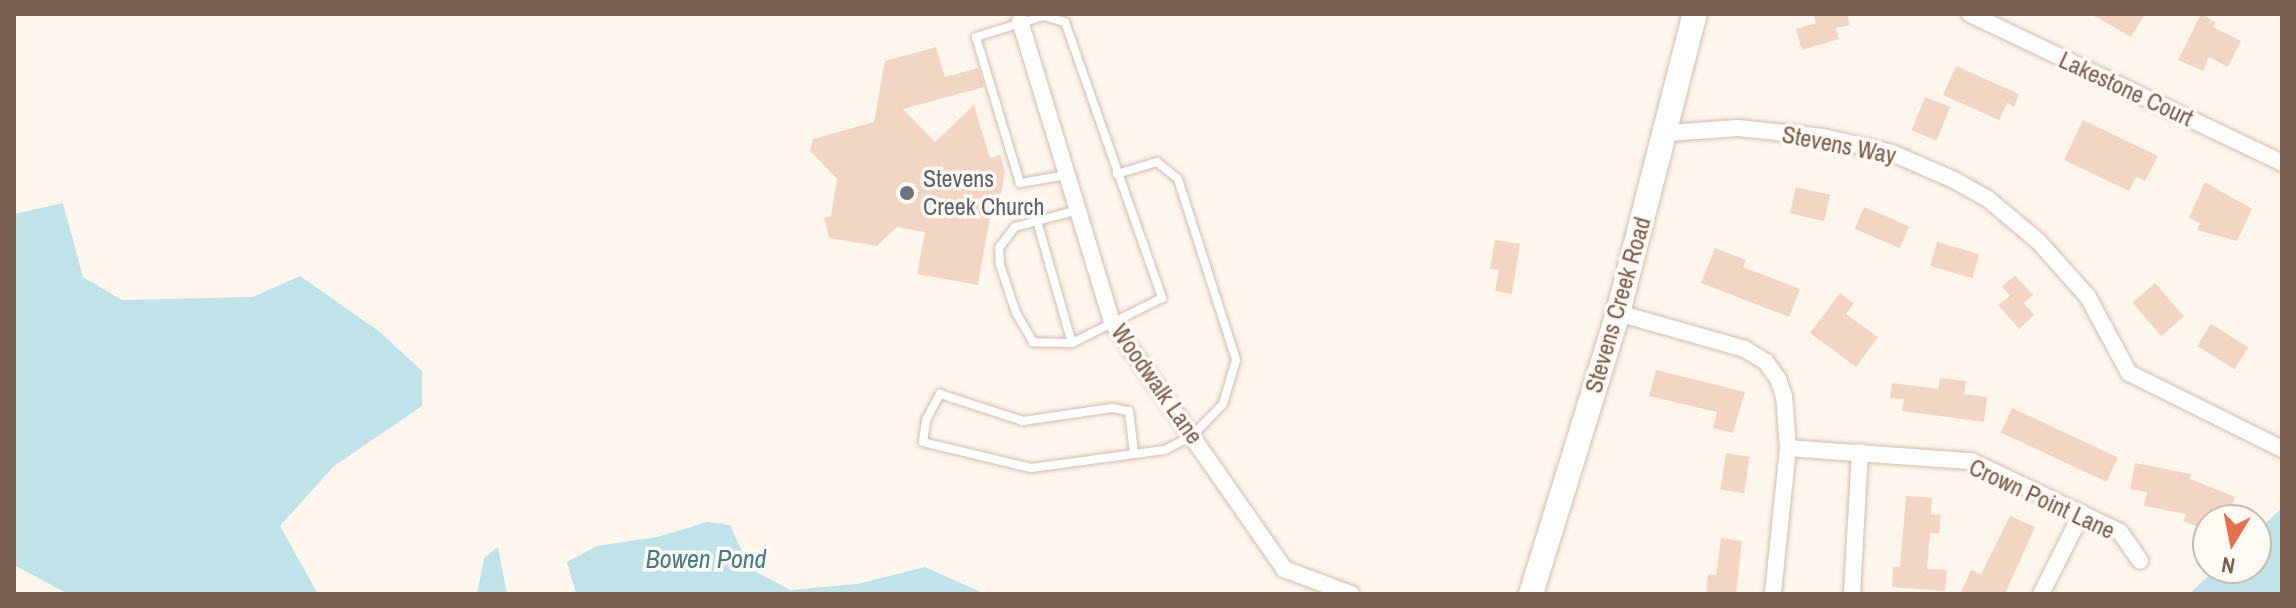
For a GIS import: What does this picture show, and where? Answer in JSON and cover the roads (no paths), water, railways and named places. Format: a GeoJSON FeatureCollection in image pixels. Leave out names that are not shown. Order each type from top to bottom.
{"type":"FeatureCollection","features":[{"type":"Feature","properties":{"kind":"street","name":"Stevens Creek Road"},"geometry":{"type":"LineString","coordinates":[[1531,594],[1618,313],[1668,133],[1695,14]]}},
{"type":"Feature","properties":{"kind":"street","name":"Lakestone Court"},"geometry":{"type":"LineString","coordinates":[[1970,14],[2282,163]]}},
{"type":"Feature","properties":{"kind":"street","name":"Woodwalk Lane"},"geometry":{"type":"LineString","coordinates":[[1020,21],[1112,322],[1284,569],[1351,594]]}},
{"type":"Feature","properties":{"kind":"street","name":"Stevens Way"},"geometry":{"type":"LineString","coordinates":[[1668,133],[1738,128],[1823,137],[1892,153],[1954,180],[1988,199],[2039,242],[2088,297],[2129,373],[2282,449]]}},
{"type":"Feature","properties":{"kind":"street"},"geometry":{"type":"LineString","coordinates":[[1618,313],[1745,349],[1766,362],[1784,396],[1788,448],[1773,594]]}},
{"type":"Feature","properties":{"kind":"street","name":"Crown Point Lane"},"geometry":{"type":"LineString","coordinates":[[1788,448],[1971,461],[2120,532],[2140,561]]}},
{"type":"Feature","properties":{"kind":"street"},"geometry":{"type":"LineString","coordinates":[[1852,594],[1860,452]]}},
{"type":"Feature","properties":{"kind":"street"},"geometry":{"type":"LineString","coordinates":[[2041,594],[2082,513]]}},
{"type":"Feature","properties":{"kind":"lane"},"geometry":{"type":"LineString","coordinates":[[1067,175],[1020,183],[976,37],[1044,16],[1065,22],[1162,298],[1072,343],[1033,342],[1016,313],[1000,265],[999,248],[1015,227],[1078,210]]}},
{"type":"Feature","properties":{"kind":"lane"},"geometry":{"type":"LineString","coordinates":[[1117,174],[1157,162],[1178,179],[1236,360],[1223,404],[1192,436],[1164,450],[1031,468],[923,442],[926,420],[940,394],[1023,421],[1112,408],[1129,411],[1134,453]]}},
{"type":"Feature","properties":{"kind":"lane"},"geometry":{"type":"LineString","coordinates":[[1037,221],[1072,343]]}},
{"type":"Feature","properties":{"kind":"water"},"geometry":{"type":"Polygon","coordinates":[[[63,203],[83,277],[122,300],[253,297],[300,276],[380,332],[422,371],[422,406],[334,466],[280,526],[318,594],[68,594],[14,565],[14,214],[63,203]]]}},
{"type":"Feature","properties":{"kind":"water"},"geometry":{"type":"Polygon","coordinates":[[[2282,508],[2282,594],[2189,594],[2200,584],[2272,584],[2272,517],[2282,508]]]}},
{"type":"Feature","properties":{"kind":"water","name":"Bowen Pond"},"geometry":{"type":"Polygon","coordinates":[[[707,522],[730,525],[750,569],[791,590],[857,584],[925,567],[985,594],[576,594],[567,562],[597,546],[657,537],[707,522]]]}},
{"type":"Feature","properties":{"kind":"water"},"geometry":{"type":"Polygon","coordinates":[[[498,547],[507,594],[477,594],[484,558],[498,547]]]}},
{"type":"Feature","properties":{"kind":"place","name":"Stevens Creek Church"},"geometry":{"type":"Point","coordinates":[907,193]}}]}
